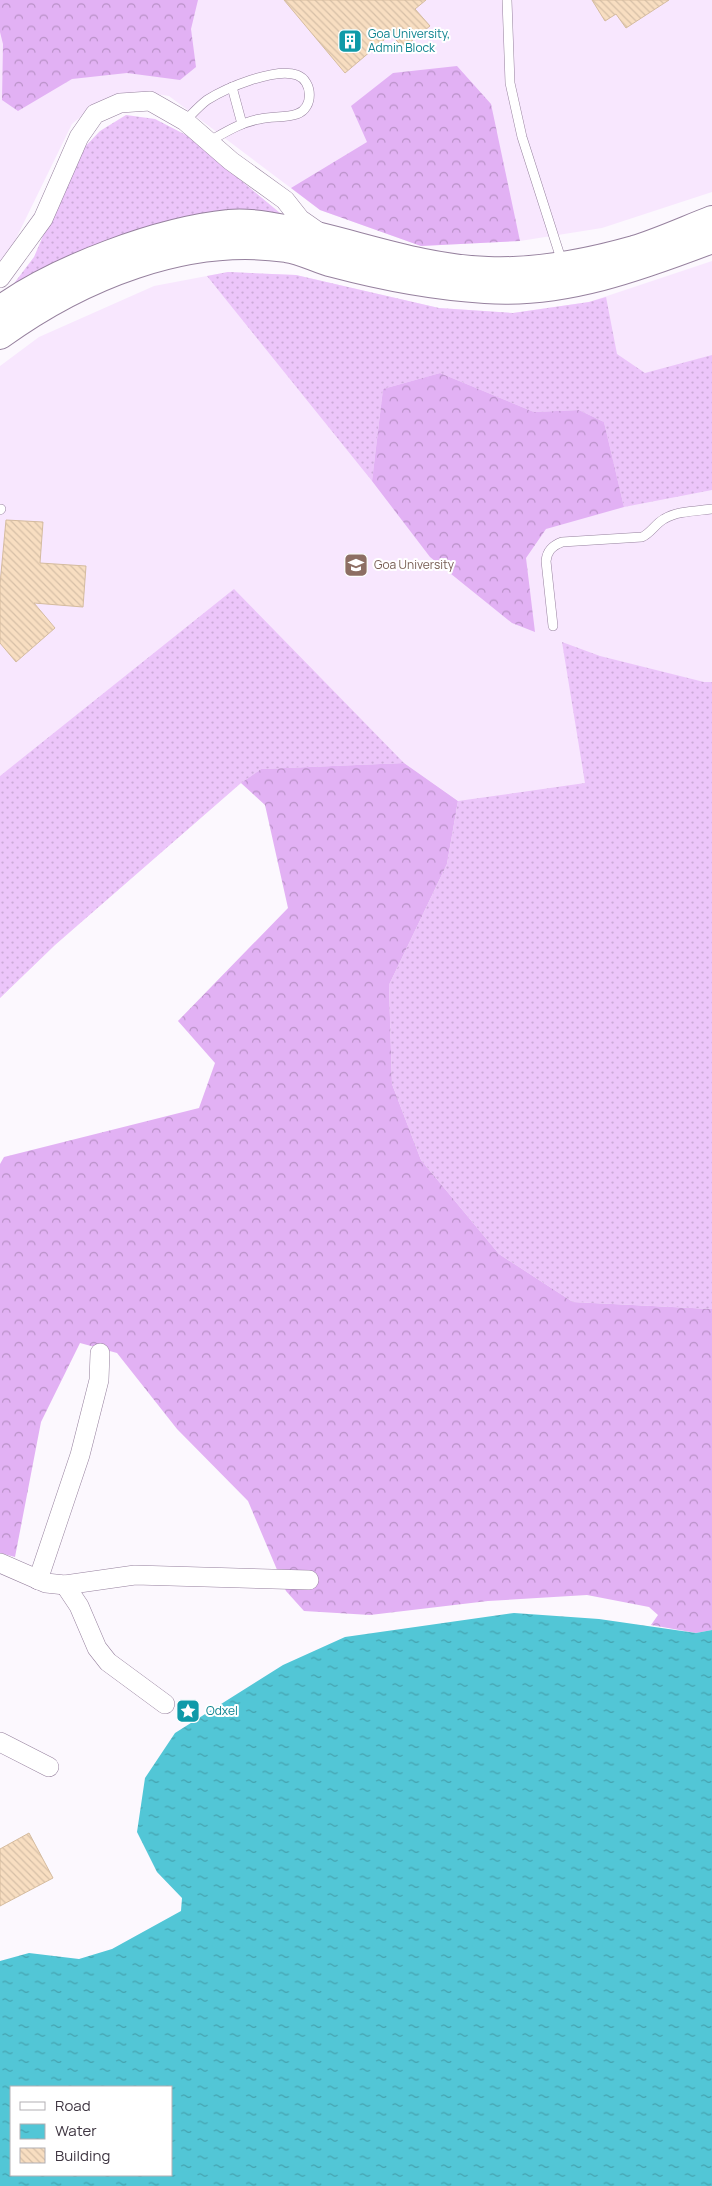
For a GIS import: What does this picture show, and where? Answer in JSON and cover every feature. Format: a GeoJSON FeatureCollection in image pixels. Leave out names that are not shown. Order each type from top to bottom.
{"type":"FeatureCollection","features":[{"type":"Feature","properties":{"kind":"main road"},"geometry":{"type":"LineString","coordinates":[[0,309],[52,279],[102,257],[166,234],[230,222],[284,227],[426,263],[487,270],[520,270],[563,265],[634,248],[712,219]]}},
{"type":"Feature","properties":{"kind":"main road"},"geometry":{"type":"LineString","coordinates":[[0,336],[63,297],[117,272],[177,254],[236,245],[288,249],[331,264],[423,283],[486,290],[512,290],[566,284],[640,267],[712,240]]}},
{"type":"Feature","properties":{"kind":"street"},"geometry":{"type":"LineString","coordinates":[[0,278],[43,220],[79,137],[95,114],[120,103],[150,101],[185,121],[207,142],[285,200],[300,219],[325,237]]}},
{"type":"Feature","properties":{"kind":"street"},"geometry":{"type":"LineString","coordinates":[[38,1580],[80,1455],[99,1380],[100,1353]]}},
{"type":"Feature","properties":{"kind":"street"},"geometry":{"type":"LineString","coordinates":[[0,1563],[46,1584],[65,1585],[135,1576],[309,1580]]}},
{"type":"Feature","properties":{"kind":"street"},"geometry":{"type":"LineString","coordinates":[[65,1585],[79,1606],[97,1648],[108,1662],[165,1704]]}},
{"type":"Feature","properties":{"kind":"street"},"geometry":{"type":"LineString","coordinates":[[0,1742],[49,1767]]}},
{"type":"Feature","properties":{"kind":"lane"},"geometry":{"type":"LineString","coordinates":[[507,0],[510,83],[522,137],[563,265]]}},
{"type":"Feature","properties":{"kind":"lane"},"geometry":{"type":"LineString","coordinates":[[185,121],[206,101],[232,87],[282,74],[297,75],[305,80],[310,96],[307,106],[298,114],[260,118],[242,124],[207,142]]}},
{"type":"Feature","properties":{"kind":"lane"},"geometry":{"type":"LineString","coordinates":[[232,87],[242,124]]}},
{"type":"Feature","properties":{"kind":"lane"},"geometry":{"type":"LineString","coordinates":[[553,626],[546,562],[547,554],[554,546],[562,542],[642,537],[649,534],[663,519],[674,515],[712,509]]}},
{"type":"Feature","properties":{"kind":"shaded area"},"geometry":{"type":"Polygon","coordinates":[[[0,0],[712,0],[712,192],[602,228],[520,241],[421,246],[320,210],[169,96],[144,92],[124,95],[90,109],[72,124],[7,257],[0,264],[0,0]]]}},
{"type":"Feature","properties":{"kind":"shaded area"},"geometry":{"type":"Polygon","coordinates":[[[126,115],[155,119],[188,136],[292,223],[9,290],[34,257],[78,154],[100,131],[126,115]]]}},
{"type":"Feature","properties":{"kind":"shaded area","name":"Goa University"},"geometry":{"type":"Polygon","coordinates":[[[712,261],[712,978],[404,763],[261,769],[241,783],[55,945],[0,998],[0,366],[39,337],[154,286],[228,272],[296,275],[439,308],[513,313],[589,302],[712,261]]]}},
{"type":"Feature","properties":{"kind":"shaded area"},"geometry":{"type":"Polygon","coordinates":[[[228,272],[296,275],[439,308],[513,313],[589,302],[606,297],[617,354],[645,373],[712,355],[712,490],[624,507],[604,422],[579,410],[534,412],[440,373],[383,389],[372,481],[207,276],[228,272]]]}},
{"type":"Feature","properties":{"kind":"shaded area"},"geometry":{"type":"Polygon","coordinates":[[[234,589],[404,763],[261,769],[241,783],[55,945],[0,998],[0,776],[234,589]]]}},
{"type":"Feature","properties":{"kind":"shaded area"},"geometry":{"type":"Polygon","coordinates":[[[562,642],[600,656],[704,682],[712,682],[712,1309],[573,1302],[499,1254],[421,1160],[392,1084],[389,985],[447,864],[458,801],[585,783],[562,642]]]}},
{"type":"Feature","properties":{"kind":"green space"},"geometry":{"type":"Polygon","coordinates":[[[0,0],[198,0],[191,29],[196,67],[180,80],[127,73],[72,79],[18,111],[2,100],[3,44],[0,32],[0,0]]]}},
{"type":"Feature","properties":{"kind":"green space"},"geometry":{"type":"Polygon","coordinates":[[[457,66],[491,104],[520,241],[421,246],[320,210],[291,188],[367,142],[351,106],[393,73],[457,66]]]}},
{"type":"Feature","properties":{"kind":"green space"},"geometry":{"type":"Polygon","coordinates":[[[440,373],[534,412],[579,410],[604,422],[624,507],[546,529],[526,558],[535,632],[512,623],[430,557],[372,481],[383,389],[440,373]]]}},
{"type":"Feature","properties":{"kind":"green space"},"geometry":{"type":"Polygon","coordinates":[[[404,763],[458,801],[447,864],[389,985],[392,1084],[421,1160],[499,1254],[573,1302],[712,1309],[712,1630],[696,1633],[651,1625],[658,1615],[649,1607],[587,1595],[488,1601],[370,1615],[304,1611],[286,1591],[248,1501],[177,1429],[117,1353],[80,1343],[41,1422],[15,1557],[0,1553],[0,1164],[4,1157],[199,1108],[215,1063],[178,1021],[288,908],[265,805],[241,783],[261,769],[404,763]]]}},
{"type":"Feature","properties":{"kind":"water"},"geometry":{"type":"Polygon","coordinates":[[[514,1613],[599,1619],[696,1633],[712,1630],[712,2186],[0,2186],[0,1961],[29,1953],[79,1959],[112,1949],[181,1911],[182,1898],[157,1872],[137,1832],[145,1778],[175,1733],[283,1665],[345,1637],[514,1613]]]}},
{"type":"Feature","properties":{"kind":"building","name":"Goa University, Admin Block"},"geometry":{"type":"Polygon","coordinates":[[[284,0],[426,0],[415,9],[430,26],[403,48],[391,34],[345,73],[284,0]]]}},
{"type":"Feature","properties":{"kind":"building"},"geometry":{"type":"Polygon","coordinates":[[[592,0],[669,0],[626,28],[616,14],[605,21],[592,0]]]}},
{"type":"Feature","properties":{"kind":"building"},"geometry":{"type":"Polygon","coordinates":[[[6,520],[43,522],[40,563],[86,566],[83,607],[34,603],[55,628],[16,662],[0,643],[0,584],[6,520]]]}},
{"type":"Feature","properties":{"kind":"building"},"geometry":{"type":"Polygon","coordinates":[[[29,1833],[53,1878],[0,1906],[0,1849],[29,1833]]]}},
{"type":"Feature","properties":{"kind":"place","name":"Goa University, Admin Block"},"geometry":{"type":"Point","coordinates":[350,41]}},
{"type":"Feature","properties":{"kind":"place","name":"Goa University"},"geometry":{"type":"Point","coordinates":[356,565]}},
{"type":"Feature","properties":{"kind":"place","name":"Odxel"},"geometry":{"type":"Point","coordinates":[188,1711]}}]}
